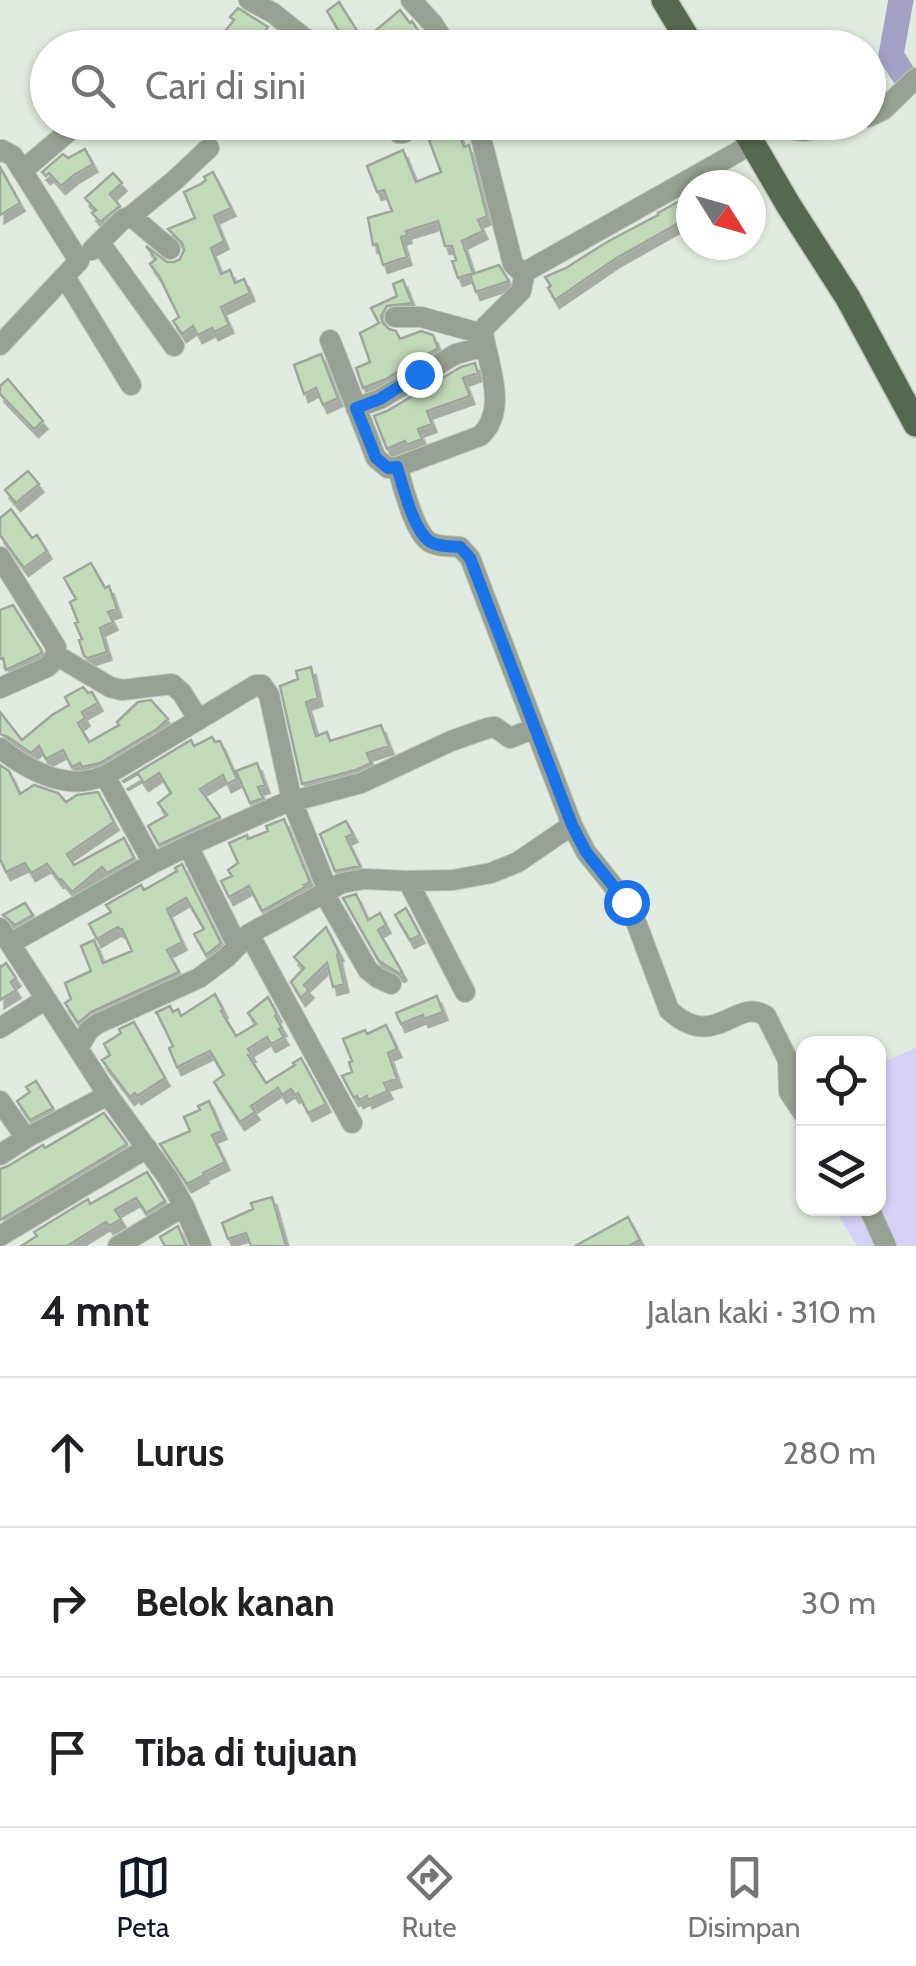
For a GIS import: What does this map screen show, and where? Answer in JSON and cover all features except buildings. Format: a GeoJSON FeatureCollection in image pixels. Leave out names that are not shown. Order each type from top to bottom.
{"type":"FeatureCollection","features":[{"type":"Feature","properties":{"kind":"main road"},"geometry":{"type":"LineString","coordinates":[[664,0],[682,30]]}},
{"type":"Feature","properties":{"kind":"main road"},"geometry":{"type":"LineString","coordinates":[[750,140],[848,298],[916,424]]}},
{"type":"Feature","properties":{"kind":"street"},"geometry":{"type":"LineString","coordinates":[[249,0],[278,6],[300,30]]}},
{"type":"Feature","properties":{"kind":"street"},"geometry":{"type":"LineString","coordinates":[[412,0],[437,30]]}},
{"type":"Feature","properties":{"kind":"street"},"geometry":{"type":"LineString","coordinates":[[886,107],[916,78]]}},
{"type":"Feature","properties":{"kind":"street"},"geometry":{"type":"LineString","coordinates":[[22,171],[59,140]]}},
{"type":"Feature","properties":{"kind":"street"},"geometry":{"type":"LineString","coordinates":[[480,140],[513,264],[526,272]]}},
{"type":"Feature","properties":{"kind":"street"},"geometry":{"type":"LineString","coordinates":[[330,340],[376,458],[388,468],[480,436],[488,429],[496,405],[484,326],[521,291],[526,272],[729,140]]}},
{"type":"Feature","properties":{"kind":"street"},"geometry":{"type":"LineString","coordinates":[[134,218],[209,148]]}},
{"type":"Feature","properties":{"kind":"street"},"geometry":{"type":"LineString","coordinates":[[0,152],[14,156],[131,384]]}},
{"type":"Feature","properties":{"kind":"street"},"geometry":{"type":"LineString","coordinates":[[0,345],[123,218],[134,218],[199,172]]}},
{"type":"Feature","properties":{"kind":"street"},"geometry":{"type":"LineString","coordinates":[[134,218],[170,249]]}},
{"type":"Feature","properties":{"kind":"street"},"geometry":{"type":"LineString","coordinates":[[100,243],[174,346]]}},
{"type":"Feature","properties":{"kind":"street"},"geometry":{"type":"LineString","coordinates":[[395,317],[421,317],[484,340]]}},
{"type":"Feature","properties":{"kind":"street"},"geometry":{"type":"LineString","coordinates":[[356,408],[380,399],[484,340]]}},
{"type":"Feature","properties":{"kind":"street"},"geometry":{"type":"LineString","coordinates":[[397,467],[420,530],[428,540],[460,547],[470,558],[572,825],[586,852],[633,914],[669,1010],[697,1028],[753,1011],[766,1016],[788,1060],[790,1092],[796,1105]]}},
{"type":"Feature","properties":{"kind":"street"},"geometry":{"type":"LineString","coordinates":[[0,557],[56,647],[56,655],[46,667],[0,688]]}},
{"type":"Feature","properties":{"kind":"street"},"geometry":{"type":"LineString","coordinates":[[56,655],[110,688],[172,684],[182,692],[198,720]]}},
{"type":"Feature","properties":{"kind":"street"},"geometry":{"type":"LineString","coordinates":[[0,748],[24,765],[58,779],[105,776],[256,685],[262,685],[266,688],[292,801],[326,892],[368,970],[391,984]]}},
{"type":"Feature","properties":{"kind":"street"},"geometry":{"type":"LineString","coordinates":[[202,1246],[184,1206],[6,935],[188,846],[292,801],[361,783],[438,746],[488,728],[495,727],[510,738],[535,728]]}},
{"type":"Feature","properties":{"kind":"street"},"geometry":{"type":"LineString","coordinates":[[105,776],[153,863]]}},
{"type":"Feature","properties":{"kind":"street"},"geometry":{"type":"LineString","coordinates":[[78,1048],[97,1024],[199,978],[228,957],[243,940],[326,892],[355,880],[470,878],[518,862],[572,825]]}},
{"type":"Feature","properties":{"kind":"street"},"geometry":{"type":"LineString","coordinates":[[188,846],[352,1122]]}},
{"type":"Feature","properties":{"kind":"street"},"geometry":{"type":"LineString","coordinates":[[408,881],[466,992]]}},
{"type":"Feature","properties":{"kind":"street"},"geometry":{"type":"LineString","coordinates":[[0,1028],[46,999]]}},
{"type":"Feature","properties":{"kind":"street"},"geometry":{"type":"LineString","coordinates":[[0,1155],[108,1094]]}},
{"type":"Feature","properties":{"kind":"street"},"geometry":{"type":"LineString","coordinates":[[0,1101],[26,1138]]}},
{"type":"Feature","properties":{"kind":"street"},"geometry":{"type":"LineString","coordinates":[[0,1236],[147,1148]]}},
{"type":"Feature","properties":{"kind":"street"},"geometry":{"type":"LineString","coordinates":[[118,1246],[184,1206]]}},
{"type":"Feature","properties":{"kind":"street"},"geometry":{"type":"LineString","coordinates":[[873,1216],[886,1246]]}},
{"type":"Feature","properties":{"kind":"shaded area"},"geometry":{"type":"Polygon","coordinates":[[[916,1048],[916,1246],[857,1246],[839,1216],[886,1216],[886,1061],[916,1048]]]}},
{"type":"Feature","properties":{"kind":"waterway"},"geometry":{"type":"LineString","coordinates":[[901,0],[891,55],[903,74]]}},
{"type":"Feature","properties":{"kind":"route"},"geometry":{"type":"LineString","coordinates":[[419,374],[380,399],[356,408],[376,458],[388,468],[397,467],[420,530],[428,540],[460,547],[470,558],[572,825],[586,852],[626,902]]}}]}
